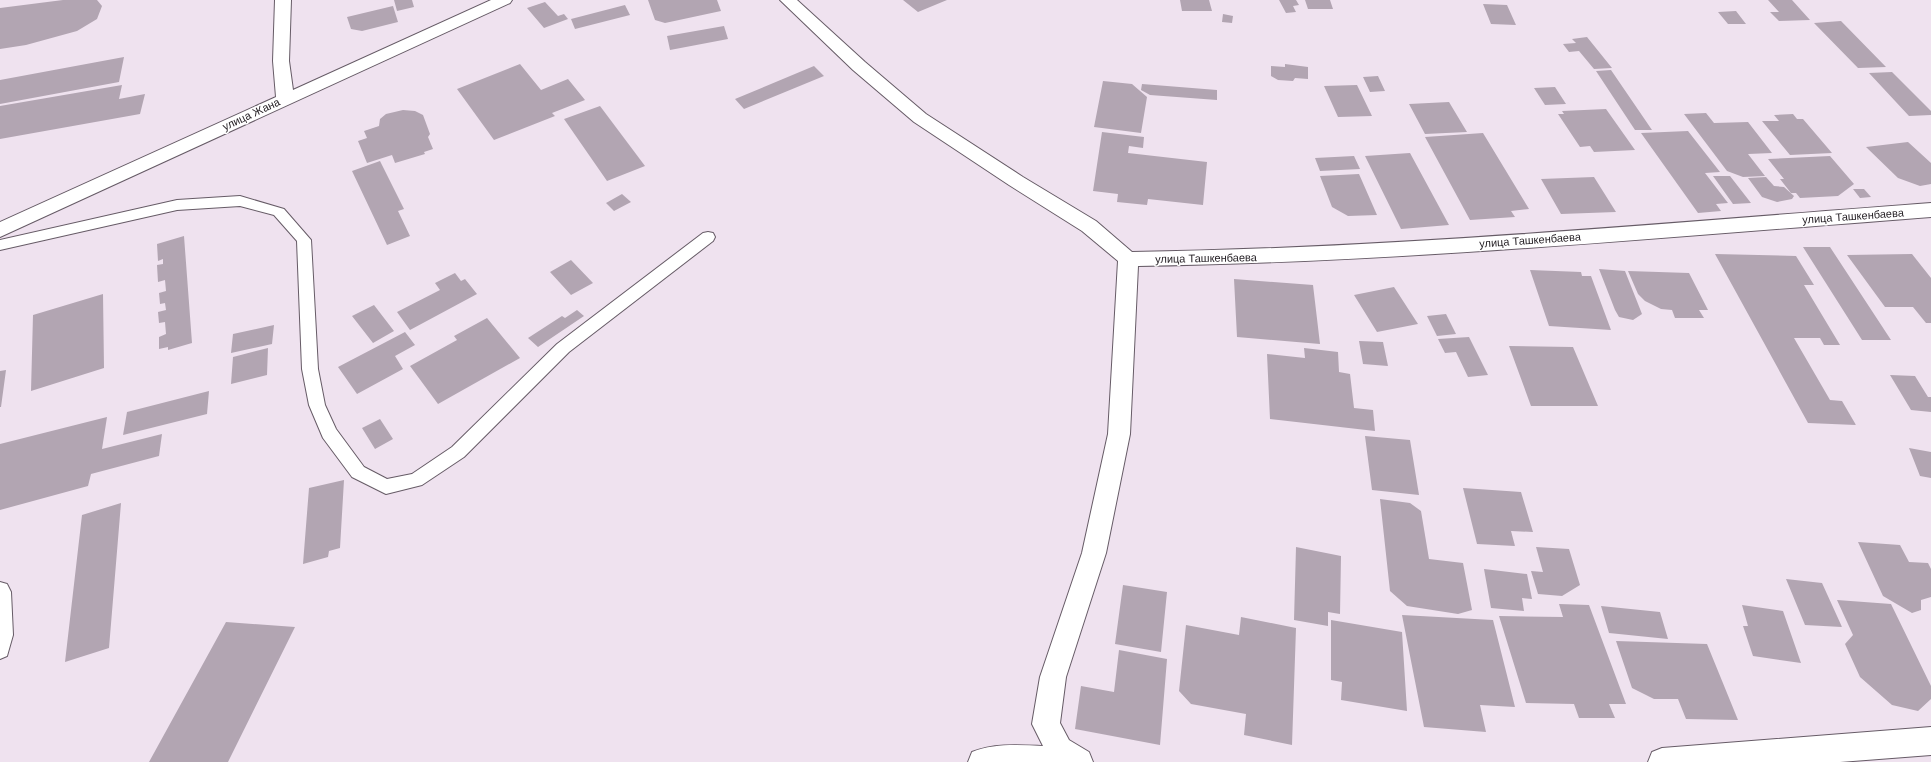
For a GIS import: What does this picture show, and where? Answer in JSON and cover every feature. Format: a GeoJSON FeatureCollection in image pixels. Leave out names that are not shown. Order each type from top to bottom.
{"type":"FeatureCollection","features":[{"type":"Feature","properties":{"kind":"street"},"geometry":{"type":"LineString","coordinates":[[283,0],[281,61],[285,99]]}},
{"type":"Feature","properties":{"kind":"street","name":"улица Жана"},"geometry":{"type":"LineString","coordinates":[[0,230],[504,0]]}},
{"type":"Feature","properties":{"kind":"street"},"geometry":{"type":"LineString","coordinates":[[788,0],[859,66],[920,118],[1089,226],[1128,259],[1119,434],[1094,553],[1053,677],[1046,724],[1059,750],[1080,762]]}},
{"type":"Feature","properties":{"kind":"street","name":"улица Ташкенбаева"},"geometry":{"type":"LineString","coordinates":[[1128,259],[1254,257],[1415,248],[1931,210]]}},
{"type":"Feature","properties":{"kind":"street"},"geometry":{"type":"LineString","coordinates":[[1662,762],[1931,741]]}},
{"type":"Feature","properties":{"kind":"street"},"geometry":{"type":"LineString","coordinates":[[982,762],[1010,759],[1021,761],[1080,762]]}},
{"type":"Feature","properties":{"kind":"lane"},"geometry":{"type":"LineString","coordinates":[[0,245],[112,221],[177,205],[240,201],[279,212],[304,240],[310,369],[317,405],[329,433],[358,472],[386,487],[416,480],[458,452],[563,348],[708,237]]}},
{"type":"Feature","properties":{"kind":"lane"},"geometry":{"type":"LineString","coordinates":[[0,590],[2,592],[4,635],[0,650]]}},
{"type":"Feature","properties":{"kind":"building"},"geometry":{"type":"Polygon","coordinates":[[[63,0],[97,0],[102,6],[97,19],[77,31],[26,45],[0,49],[0,8],[63,0]]]}},
{"type":"Feature","properties":{"kind":"building"},"geometry":{"type":"Polygon","coordinates":[[[394,0],[412,0],[414,7],[397,11],[394,0]]]}},
{"type":"Feature","properties":{"kind":"building"},"geometry":{"type":"Polygon","coordinates":[[[648,0],[717,0],[721,11],[665,23],[655,20],[648,0]]]}},
{"type":"Feature","properties":{"kind":"building"},"geometry":{"type":"Polygon","coordinates":[[[903,0],[947,0],[918,12],[903,0]]]}},
{"type":"Feature","properties":{"kind":"building"},"geometry":{"type":"Polygon","coordinates":[[[1180,0],[1209,0],[1212,11],[1182,11],[1180,0]]]}},
{"type":"Feature","properties":{"kind":"building"},"geometry":{"type":"Polygon","coordinates":[[[1279,0],[1296,0],[1299,5],[1293,6],[1296,12],[1286,13],[1279,0]]]}},
{"type":"Feature","properties":{"kind":"building"},"geometry":{"type":"Polygon","coordinates":[[[1305,0],[1330,0],[1333,9],[1308,9],[1305,0]]]}},
{"type":"Feature","properties":{"kind":"building"},"geometry":{"type":"Polygon","coordinates":[[[1768,0],[1792,0],[1810,20],[1779,21],[1770,12],[1779,12],[1768,0]]]}},
{"type":"Feature","properties":{"kind":"building"},"geometry":{"type":"Polygon","coordinates":[[[545,2],[558,16],[564,14],[568,19],[544,28],[527,8],[545,2]]]}},
{"type":"Feature","properties":{"kind":"building"},"geometry":{"type":"Polygon","coordinates":[[[1483,4],[1507,5],[1516,25],[1491,24],[1483,4]]]}},
{"type":"Feature","properties":{"kind":"building"},"geometry":{"type":"Polygon","coordinates":[[[625,5],[630,15],[575,29],[571,19],[625,5]]]}},
{"type":"Feature","properties":{"kind":"building"},"geometry":{"type":"Polygon","coordinates":[[[393,6],[398,22],[362,31],[351,29],[347,17],[393,6]]]}},
{"type":"Feature","properties":{"kind":"building"},"geometry":{"type":"Polygon","coordinates":[[[1736,11],[1746,24],[1728,24],[1718,12],[1736,11]]]}},
{"type":"Feature","properties":{"kind":"building"},"geometry":{"type":"Polygon","coordinates":[[[1223,14],[1233,16],[1232,23],[1222,22],[1223,14]]]}},
{"type":"Feature","properties":{"kind":"building"},"geometry":{"type":"Polygon","coordinates":[[[1841,21],[1886,67],[1858,68],[1814,23],[1841,21]]]}},
{"type":"Feature","properties":{"kind":"building"},"geometry":{"type":"Polygon","coordinates":[[[724,26],[728,39],[670,50],[667,36],[724,26]]]}},
{"type":"Feature","properties":{"kind":"building"},"geometry":{"type":"Polygon","coordinates":[[[1587,37],[1612,68],[1594,69],[1579,51],[1569,52],[1563,44],[1576,43],[1572,39],[1587,37]]]}},
{"type":"Feature","properties":{"kind":"building"},"geometry":{"type":"Polygon","coordinates":[[[124,57],[119,82],[0,104],[0,80],[124,57]]]}},
{"type":"Feature","properties":{"kind":"building"},"geometry":{"type":"Polygon","coordinates":[[[520,64],[541,90],[568,79],[585,100],[552,113],[555,116],[494,140],[457,89],[520,64]]]}},
{"type":"Feature","properties":{"kind":"building"},"geometry":{"type":"Polygon","coordinates":[[[1285,64],[1308,67],[1308,79],[1295,78],[1293,81],[1278,80],[1271,76],[1271,66],[1285,67],[1285,64]]]}},
{"type":"Feature","properties":{"kind":"building"},"geometry":{"type":"Polygon","coordinates":[[[814,66],[824,76],[744,109],[735,99],[814,66]]]}},
{"type":"Feature","properties":{"kind":"building"},"geometry":{"type":"Polygon","coordinates":[[[1611,70],[1652,130],[1635,130],[1596,71],[1611,70]]]}},
{"type":"Feature","properties":{"kind":"building"},"geometry":{"type":"Polygon","coordinates":[[[1892,72],[1931,111],[1931,115],[1909,116],[1869,73],[1892,72]]]}},
{"type":"Feature","properties":{"kind":"building"},"geometry":{"type":"Polygon","coordinates":[[[1378,76],[1385,91],[1370,92],[1363,77],[1378,76]]]}},
{"type":"Feature","properties":{"kind":"building"},"geometry":{"type":"Polygon","coordinates":[[[1103,81],[1132,84],[1147,97],[1141,133],[1094,127],[1103,81]]]}},
{"type":"Feature","properties":{"kind":"building"},"geometry":{"type":"Polygon","coordinates":[[[1142,84],[1217,90],[1217,100],[1150,95],[1141,90],[1142,84]]]}},
{"type":"Feature","properties":{"kind":"building"},"geometry":{"type":"Polygon","coordinates":[[[122,85],[119,99],[145,94],[140,114],[0,139],[0,106],[122,85]]]}},
{"type":"Feature","properties":{"kind":"building"},"geometry":{"type":"Polygon","coordinates":[[[1357,85],[1372,116],[1338,117],[1324,86],[1357,85]]]}},
{"type":"Feature","properties":{"kind":"building"},"geometry":{"type":"Polygon","coordinates":[[[1555,87],[1566,104],[1545,105],[1534,88],[1555,87]]]}},
{"type":"Feature","properties":{"kind":"building"},"geometry":{"type":"Polygon","coordinates":[[[1449,102],[1467,132],[1425,134],[1409,104],[1449,102]]]}},
{"type":"Feature","properties":{"kind":"building"},"geometry":{"type":"Polygon","coordinates":[[[600,106],[645,166],[607,181],[564,119],[600,106]]]}},
{"type":"Feature","properties":{"kind":"building"},"geometry":{"type":"Polygon","coordinates":[[[1606,109],[1635,150],[1594,152],[1590,146],[1580,147],[1558,114],[1564,114],[1562,111],[1606,109]]]}},
{"type":"Feature","properties":{"kind":"building"},"geometry":{"type":"Polygon","coordinates":[[[403,110],[415,111],[423,115],[430,134],[428,137],[433,149],[424,152],[425,154],[395,163],[392,155],[367,163],[358,141],[367,138],[364,131],[379,126],[380,119],[386,114],[403,110]]]}},
{"type":"Feature","properties":{"kind":"building"},"geometry":{"type":"Polygon","coordinates":[[[1706,113],[1714,123],[1748,122],[1772,153],[1748,154],[1765,176],[1743,177],[1727,171],[1684,114],[1706,113]]]}},
{"type":"Feature","properties":{"kind":"building"},"geometry":{"type":"Polygon","coordinates":[[[1793,114],[1797,119],[1803,119],[1832,153],[1790,155],[1762,121],[1779,121],[1774,115],[1793,114]]]}},
{"type":"Feature","properties":{"kind":"building"},"geometry":{"type":"Polygon","coordinates":[[[1688,131],[1720,172],[1705,173],[1728,203],[1716,204],[1721,211],[1698,213],[1641,133],[1688,131]]]}},
{"type":"Feature","properties":{"kind":"building"},"geometry":{"type":"Polygon","coordinates":[[[1102,132],[1144,137],[1143,148],[1129,146],[1128,153],[1207,162],[1203,205],[1148,199],[1147,205],[1117,202],[1118,194],[1093,191],[1102,132]]]}},
{"type":"Feature","properties":{"kind":"building"},"geometry":{"type":"Polygon","coordinates":[[[1483,133],[1529,209],[1511,211],[1515,217],[1470,220],[1425,137],[1483,133]]]}},
{"type":"Feature","properties":{"kind":"building"},"geometry":{"type":"Polygon","coordinates":[[[1908,142],[1931,163],[1931,184],[1920,186],[1898,178],[1866,147],[1908,142]]]}},
{"type":"Feature","properties":{"kind":"building"},"geometry":{"type":"Polygon","coordinates":[[[1410,153],[1449,225],[1401,229],[1365,156],[1410,153]]]}},
{"type":"Feature","properties":{"kind":"building"},"geometry":{"type":"Polygon","coordinates":[[[1354,156],[1360,169],[1320,171],[1315,158],[1354,156]]]}},
{"type":"Feature","properties":{"kind":"building"},"geometry":{"type":"Polygon","coordinates":[[[1830,156],[1854,184],[1838,196],[1800,198],[1796,193],[1791,193],[1780,179],[1784,179],[1768,159],[1830,156]]]}},
{"type":"Feature","properties":{"kind":"building"},"geometry":{"type":"Polygon","coordinates":[[[380,161],[404,209],[398,211],[410,236],[387,245],[352,171],[380,161]]]}},
{"type":"Feature","properties":{"kind":"building"},"geometry":{"type":"Polygon","coordinates":[[[1359,174],[1377,215],[1348,216],[1332,207],[1320,176],[1359,174]]]}},
{"type":"Feature","properties":{"kind":"building"},"geometry":{"type":"Polygon","coordinates":[[[1713,176],[1730,176],[1751,203],[1733,204],[1713,176]]]}},
{"type":"Feature","properties":{"kind":"building"},"geometry":{"type":"Polygon","coordinates":[[[1594,177],[1616,212],[1561,214],[1541,179],[1594,177]]]}},
{"type":"Feature","properties":{"kind":"building"},"geometry":{"type":"Polygon","coordinates":[[[1766,177],[1774,186],[1784,187],[1794,196],[1792,199],[1777,202],[1762,197],[1748,178],[1766,177]]]}},
{"type":"Feature","properties":{"kind":"building"},"geometry":{"type":"Polygon","coordinates":[[[1853,189],[1864,189],[1871,197],[1860,198],[1853,189]]]}},
{"type":"Feature","properties":{"kind":"building"},"geometry":{"type":"Polygon","coordinates":[[[622,194],[631,202],[614,211],[606,203],[622,194]]]}},
{"type":"Feature","properties":{"kind":"building"},"geometry":{"type":"Polygon","coordinates":[[[184,236],[192,343],[168,350],[168,347],[159,349],[159,337],[166,334],[165,322],[159,323],[158,312],[166,310],[165,303],[160,304],[159,293],[166,291],[165,280],[158,282],[157,265],[163,264],[163,259],[158,261],[157,244],[184,236]]]}},
{"type":"Feature","properties":{"kind":"building"},"geometry":{"type":"Polygon","coordinates":[[[1803,247],[1830,247],[1891,340],[1862,340],[1803,247]]]}},
{"type":"Feature","properties":{"kind":"building"},"geometry":{"type":"Polygon","coordinates":[[[1715,254],[1796,256],[1814,285],[1804,285],[1840,345],[1824,345],[1820,338],[1794,338],[1830,400],[1842,401],[1856,425],[1808,423],[1715,254]]]}},
{"type":"Feature","properties":{"kind":"building"},"geometry":{"type":"Polygon","coordinates":[[[1912,254],[1931,278],[1931,323],[1926,323],[1913,307],[1885,307],[1847,255],[1912,254]]]}},
{"type":"Feature","properties":{"kind":"building"},"geometry":{"type":"Polygon","coordinates":[[[571,260],[593,283],[571,295],[550,272],[571,260]]]}},
{"type":"Feature","properties":{"kind":"building"},"geometry":{"type":"Polygon","coordinates":[[[1599,269],[1625,271],[1642,314],[1633,320],[1619,317],[1599,269]]]}},
{"type":"Feature","properties":{"kind":"building"},"geometry":{"type":"Polygon","coordinates":[[[1530,270],[1581,272],[1582,276],[1591,276],[1611,330],[1549,326],[1530,270]]]}},
{"type":"Feature","properties":{"kind":"building"},"geometry":{"type":"Polygon","coordinates":[[[1628,271],[1689,273],[1708,310],[1699,310],[1704,318],[1675,318],[1672,310],[1661,309],[1645,301],[1638,294],[1628,271]]]}},
{"type":"Feature","properties":{"kind":"building"},"geometry":{"type":"Polygon","coordinates":[[[455,273],[461,281],[465,279],[477,294],[410,330],[397,312],[440,290],[435,283],[455,273]]]}},
{"type":"Feature","properties":{"kind":"building"},"geometry":{"type":"Polygon","coordinates":[[[1234,279],[1313,285],[1320,344],[1237,337],[1234,279]]]}},
{"type":"Feature","properties":{"kind":"building"},"geometry":{"type":"Polygon","coordinates":[[[1394,287],[1418,324],[1377,332],[1354,295],[1394,287]]]}},
{"type":"Feature","properties":{"kind":"building"},"geometry":{"type":"Polygon","coordinates":[[[103,294],[104,368],[31,391],[33,315],[103,294]]]}},
{"type":"Feature","properties":{"kind":"building"},"geometry":{"type":"Polygon","coordinates":[[[374,305],[394,331],[373,343],[352,316],[374,305]]]}},
{"type":"Feature","properties":{"kind":"building"},"geometry":{"type":"Polygon","coordinates":[[[577,310],[584,316],[538,347],[528,338],[562,316],[565,318],[577,310]]]}},
{"type":"Feature","properties":{"kind":"building"},"geometry":{"type":"Polygon","coordinates":[[[1446,314],[1456,334],[1437,336],[1427,316],[1446,314]]]}},
{"type":"Feature","properties":{"kind":"building"},"geometry":{"type":"Polygon","coordinates":[[[487,318],[520,358],[438,404],[410,366],[457,340],[454,336],[487,318]]]}},
{"type":"Feature","properties":{"kind":"building"},"geometry":{"type":"Polygon","coordinates":[[[274,325],[272,344],[231,353],[233,334],[274,325]]]}},
{"type":"Feature","properties":{"kind":"building"},"geometry":{"type":"Polygon","coordinates":[[[405,332],[415,345],[395,356],[403,369],[357,394],[338,367],[405,332]]]}},
{"type":"Feature","properties":{"kind":"building"},"geometry":{"type":"Polygon","coordinates":[[[1469,337],[1488,375],[1468,377],[1456,352],[1445,353],[1438,339],[1469,337]]]}},
{"type":"Feature","properties":{"kind":"building"},"geometry":{"type":"Polygon","coordinates":[[[1359,341],[1383,342],[1388,366],[1363,364],[1359,341]]]}},
{"type":"Feature","properties":{"kind":"building"},"geometry":{"type":"Polygon","coordinates":[[[1509,346],[1573,347],[1598,406],[1531,406],[1509,346]]]}},
{"type":"Feature","properties":{"kind":"building"},"geometry":{"type":"Polygon","coordinates":[[[268,348],[267,375],[231,384],[233,357],[268,348]]]}},
{"type":"Feature","properties":{"kind":"building"},"geometry":{"type":"Polygon","coordinates":[[[1304,348],[1338,352],[1339,372],[1350,374],[1354,408],[1373,410],[1375,431],[1270,419],[1267,354],[1305,358],[1304,348]]]}},
{"type":"Feature","properties":{"kind":"building"},"geometry":{"type":"Polygon","coordinates":[[[6,370],[1,407],[0,407],[0,371],[6,370]]]}},
{"type":"Feature","properties":{"kind":"building"},"geometry":{"type":"Polygon","coordinates":[[[1890,375],[1915,376],[1928,397],[1931,397],[1931,412],[1911,410],[1890,375]]]}},
{"type":"Feature","properties":{"kind":"building"},"geometry":{"type":"Polygon","coordinates":[[[209,391],[207,414],[123,435],[127,412],[209,391]]]}},
{"type":"Feature","properties":{"kind":"building"},"geometry":{"type":"Polygon","coordinates":[[[107,417],[102,449],[162,434],[159,456],[91,474],[88,486],[0,510],[0,444],[107,417]]]}},
{"type":"Feature","properties":{"kind":"building"},"geometry":{"type":"Polygon","coordinates":[[[380,419],[393,439],[375,449],[362,428],[380,419]]]}},
{"type":"Feature","properties":{"kind":"building"},"geometry":{"type":"Polygon","coordinates":[[[1365,436],[1410,440],[1419,495],[1372,490],[1365,436]]]}},
{"type":"Feature","properties":{"kind":"building"},"geometry":{"type":"Polygon","coordinates":[[[1909,448],[1931,452],[1931,478],[1920,476],[1909,448]]]}},
{"type":"Feature","properties":{"kind":"building"},"geometry":{"type":"Polygon","coordinates":[[[344,480],[340,548],[329,551],[328,557],[303,564],[309,488],[344,480]]]}},
{"type":"Feature","properties":{"kind":"building"},"geometry":{"type":"Polygon","coordinates":[[[1463,488],[1521,492],[1533,532],[1511,531],[1515,546],[1477,544],[1463,488]]]}},
{"type":"Feature","properties":{"kind":"building"},"geometry":{"type":"Polygon","coordinates":[[[1380,499],[1410,503],[1421,511],[1429,559],[1463,563],[1472,610],[1458,614],[1407,606],[1390,591],[1380,499]]]}},
{"type":"Feature","properties":{"kind":"building"},"geometry":{"type":"Polygon","coordinates":[[[121,503],[109,648],[65,662],[82,515],[121,503]]]}},
{"type":"Feature","properties":{"kind":"building"},"geometry":{"type":"Polygon","coordinates":[[[1858,542],[1900,545],[1909,562],[1928,563],[1931,569],[1931,597],[1921,600],[1921,610],[1912,613],[1883,596],[1858,542]]]}},
{"type":"Feature","properties":{"kind":"building"},"geometry":{"type":"Polygon","coordinates":[[[1296,547],[1341,556],[1340,614],[1328,612],[1328,626],[1294,620],[1296,547]]]}},
{"type":"Feature","properties":{"kind":"building"},"geometry":{"type":"Polygon","coordinates":[[[1536,547],[1569,549],[1580,585],[1562,596],[1538,594],[1531,571],[1543,572],[1536,547]]]}},
{"type":"Feature","properties":{"kind":"building"},"geometry":{"type":"Polygon","coordinates":[[[1484,569],[1527,574],[1532,599],[1522,598],[1524,611],[1491,608],[1484,569]]]}},
{"type":"Feature","properties":{"kind":"building"},"geometry":{"type":"Polygon","coordinates":[[[1786,579],[1822,583],[1842,627],[1805,625],[1786,579]]]}},
{"type":"Feature","properties":{"kind":"building"},"geometry":{"type":"Polygon","coordinates":[[[1123,585],[1167,592],[1161,652],[1115,644],[1123,585]]]}},
{"type":"Feature","properties":{"kind":"building"},"geometry":{"type":"Polygon","coordinates":[[[1837,600],[1891,604],[1931,686],[1931,699],[1918,711],[1892,705],[1860,677],[1845,644],[1853,635],[1837,600]]]}},
{"type":"Feature","properties":{"kind":"building"},"geometry":{"type":"Polygon","coordinates":[[[1559,604],[1589,605],[1626,704],[1609,704],[1615,718],[1579,718],[1574,704],[1526,703],[1499,616],[1563,617],[1559,604]]]}},
{"type":"Feature","properties":{"kind":"building"},"geometry":{"type":"Polygon","coordinates":[[[1742,605],[1783,611],[1801,663],[1753,656],[1743,626],[1748,626],[1742,605]]]}},
{"type":"Feature","properties":{"kind":"building"},"geometry":{"type":"Polygon","coordinates":[[[1601,606],[1660,612],[1668,639],[1609,633],[1601,606]]]}},
{"type":"Feature","properties":{"kind":"building"},"geometry":{"type":"Polygon","coordinates":[[[1402,615],[1493,620],[1515,707],[1480,705],[1486,732],[1424,727],[1402,615]]]}},
{"type":"Feature","properties":{"kind":"building"},"geometry":{"type":"Polygon","coordinates":[[[1241,617],[1296,628],[1292,745],[1244,735],[1246,714],[1191,704],[1179,691],[1186,625],[1239,635],[1241,617]]]}},
{"type":"Feature","properties":{"kind":"building"},"geometry":{"type":"Polygon","coordinates":[[[1331,620],[1402,632],[1407,711],[1341,700],[1342,682],[1331,680],[1331,620]]]}},
{"type":"Feature","properties":{"kind":"building"},"geometry":{"type":"Polygon","coordinates":[[[226,622],[295,627],[228,762],[149,762],[226,622]]]}},
{"type":"Feature","properties":{"kind":"building"},"geometry":{"type":"Polygon","coordinates":[[[1616,641],[1707,644],[1738,720],[1686,719],[1678,699],[1654,699],[1632,688],[1616,641]]]}},
{"type":"Feature","properties":{"kind":"building"},"geometry":{"type":"Polygon","coordinates":[[[1119,650],[1167,659],[1160,745],[1075,729],[1081,686],[1114,692],[1119,650]]]}}]}
